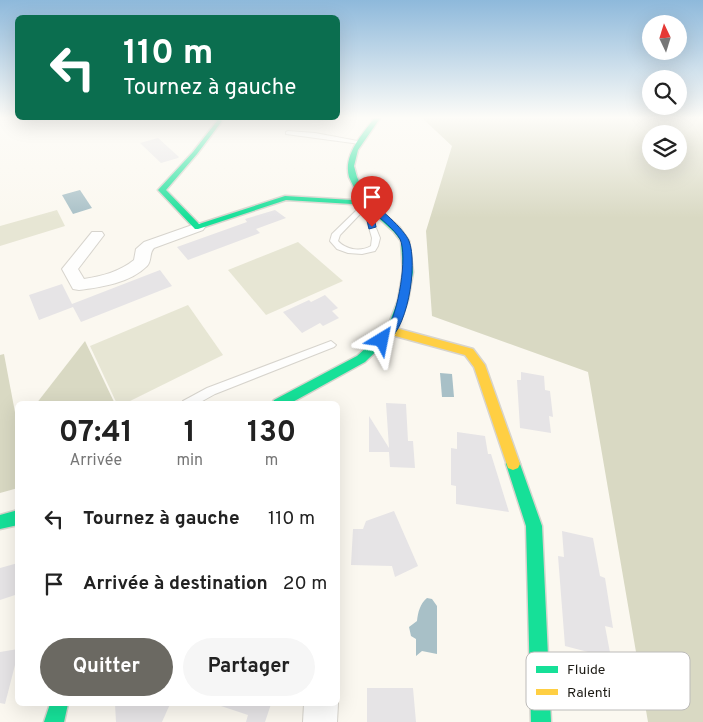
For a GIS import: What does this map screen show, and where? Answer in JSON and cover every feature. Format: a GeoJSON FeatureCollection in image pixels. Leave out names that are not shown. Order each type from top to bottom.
{"type":"FeatureCollection","features":[{"type":"Feature","properties":{"kind":"street"},"geometry":{"type":"LineString","coordinates":[[197,151],[162,190],[198,227]]}},
{"type":"Feature","properties":{"kind":"street"},"geometry":{"type":"LineString","coordinates":[[284,401],[361,359],[392,330],[403,300],[408,272],[405,241],[397,230],[366,201],[353,177],[351,166],[355,151]]}},
{"type":"Feature","properties":{"kind":"street"},"geometry":{"type":"LineString","coordinates":[[96,235],[70,269],[79,285],[100,282],[128,273],[142,262],[144,249],[149,244],[285,198],[352,202],[366,201]]}},
{"type":"Feature","properties":{"kind":"street"},"geometry":{"type":"LineString","coordinates":[[392,330],[469,352],[480,365],[534,526],[539,652]]}},
{"type":"Feature","properties":{"kind":"street"},"geometry":{"type":"LineString","coordinates":[[0,522],[15,518]]}},
{"type":"Feature","properties":{"kind":"street"},"geometry":{"type":"LineString","coordinates":[[54,722],[58,706]]}},
{"type":"Feature","properties":{"kind":"street"},"geometry":{"type":"LineString","coordinates":[[320,722],[321,706]]}},
{"type":"Feature","properties":{"kind":"lane"},"geometry":{"type":"LineString","coordinates":[[366,201],[368,216],[377,239],[376,244],[372,248],[353,251],[337,246],[334,240],[336,234],[366,201]]}},
{"type":"Feature","properties":{"kind":"lane"},"geometry":{"type":"LineString","coordinates":[[193,401],[211,391],[330,344]]}},
{"type":"Feature","properties":{"kind":"green space"},"geometry":{"type":"Polygon","coordinates":[[[451,151],[642,151],[642,170],[687,170],[687,151],[703,151],[703,722],[648,722],[646,710],[690,710],[690,652],[636,652],[588,372],[432,316],[426,231],[451,151]]]}},
{"type":"Feature","properties":{"kind":"green space"},"geometry":{"type":"Polygon","coordinates":[[[57,210],[65,226],[0,246],[0,226],[57,210]]]}},
{"type":"Feature","properties":{"kind":"green space"},"geometry":{"type":"Polygon","coordinates":[[[298,242],[343,281],[266,315],[228,270],[298,242]]]}},
{"type":"Feature","properties":{"kind":"green space"},"geometry":{"type":"Polygon","coordinates":[[[188,305],[223,355],[130,401],[116,401],[90,346],[188,305]]]}},
{"type":"Feature","properties":{"kind":"green space"},"geometry":{"type":"Polygon","coordinates":[[[85,341],[114,401],[38,401],[85,341]]]}},
{"type":"Feature","properties":{"kind":"green space"},"geometry":{"type":"Polygon","coordinates":[[[4,354],[15,412],[15,489],[0,493],[0,355],[4,354]]]}},
{"type":"Feature","properties":{"kind":"water"},"geometry":{"type":"Polygon","coordinates":[[[80,190],[92,208],[73,214],[62,195],[80,190]]]}},
{"type":"Feature","properties":{"kind":"water"},"geometry":{"type":"Polygon","coordinates":[[[440,373],[452,374],[454,397],[442,397],[440,373]]]}},
{"type":"Feature","properties":{"kind":"water"},"geometry":{"type":"Polygon","coordinates":[[[427,598],[432,599],[437,606],[437,654],[422,651],[416,656],[416,639],[411,636],[409,627],[417,621],[420,608],[427,598]]]}},
{"type":"Feature","properties":{"kind":"building"},"geometry":{"type":"Polygon","coordinates":[[[148,151],[172,151],[179,157],[178,158],[161,163],[148,151]]]}},
{"type":"Feature","properties":{"kind":"building"},"geometry":{"type":"Polygon","coordinates":[[[275,210],[286,218],[256,229],[260,233],[188,260],[177,247],[247,222],[245,219],[275,210]]]}},
{"type":"Feature","properties":{"kind":"building"},"geometry":{"type":"Polygon","coordinates":[[[160,270],[172,286],[81,322],[73,307],[39,320],[29,295],[62,284],[72,304],[160,270]]]}},
{"type":"Feature","properties":{"kind":"building"},"geometry":{"type":"Polygon","coordinates":[[[325,295],[338,308],[332,311],[339,318],[323,326],[320,323],[302,333],[283,312],[309,300],[311,302],[325,295]]]}},
{"type":"Feature","properties":{"kind":"building"},"geometry":{"type":"Polygon","coordinates":[[[521,372],[544,376],[545,390],[550,391],[553,417],[549,416],[551,433],[520,428],[517,380],[521,380],[521,372]]]}},
{"type":"Feature","properties":{"kind":"building"},"geometry":{"type":"Polygon","coordinates":[[[386,403],[406,404],[408,441],[413,441],[415,468],[390,467],[389,452],[369,452],[369,416],[389,448],[386,403]]]}},
{"type":"Feature","properties":{"kind":"building"},"geometry":{"type":"Polygon","coordinates":[[[457,432],[485,436],[488,454],[491,454],[509,512],[456,504],[456,486],[451,485],[451,448],[457,449],[457,432]]]}},
{"type":"Feature","properties":{"kind":"building"},"geometry":{"type":"Polygon","coordinates":[[[394,511],[418,566],[395,577],[392,566],[351,565],[353,529],[363,529],[366,521],[394,511]]]}},
{"type":"Feature","properties":{"kind":"building"},"geometry":{"type":"Polygon","coordinates":[[[562,531],[593,538],[600,576],[605,578],[613,628],[605,626],[610,652],[588,652],[565,646],[558,556],[564,557],[562,531]]]}},
{"type":"Feature","properties":{"kind":"building"},"geometry":{"type":"Polygon","coordinates":[[[15,564],[15,595],[0,600],[0,568],[15,564]]]}},
{"type":"Feature","properties":{"kind":"building"},"geometry":{"type":"Polygon","coordinates":[[[15,650],[15,665],[5,704],[0,703],[0,652],[15,650]]]}},
{"type":"Feature","properties":{"kind":"building"},"geometry":{"type":"Polygon","coordinates":[[[367,688],[413,688],[416,722],[367,722],[367,688]]]}},
{"type":"Feature","properties":{"kind":"building"},"geometry":{"type":"Polygon","coordinates":[[[115,706],[169,706],[162,722],[116,722],[115,706]]]}},
{"type":"Feature","properties":{"kind":"building"},"geometry":{"type":"Polygon","coordinates":[[[221,706],[270,706],[265,722],[246,722],[248,715],[221,706]]]}},
{"type":"Feature","properties":{"kind":"traffic: fast"},"geometry":{"type":"LineString","coordinates":[[197,151],[162,190],[198,227],[285,198],[352,202],[364,200]]}},
{"type":"Feature","properties":{"kind":"traffic: fast"},"geometry":{"type":"LineString","coordinates":[[284,401],[361,359],[392,331],[403,300],[408,272],[405,241],[397,230],[364,200],[353,177],[351,166],[355,151]]}},
{"type":"Feature","properties":{"kind":"traffic: fast"},"geometry":{"type":"LineString","coordinates":[[513,464],[534,526],[538,652]]}},
{"type":"Feature","properties":{"kind":"traffic: fast"},"geometry":{"type":"LineString","coordinates":[[0,522],[15,518]]}},
{"type":"Feature","properties":{"kind":"traffic: fast"},"geometry":{"type":"LineString","coordinates":[[54,722],[58,706]]}},
{"type":"Feature","properties":{"kind":"traffic: fast"},"geometry":{"type":"LineString","coordinates":[[541,710],[541,722]]}},
{"type":"Feature","properties":{"kind":"traffic: slow"},"geometry":{"type":"LineString","coordinates":[[392,331],[469,352],[479,365],[513,464]]}},
{"type":"Feature","properties":{"kind":"route"},"geometry":{"type":"LineString","coordinates":[[372,227],[368,216],[367,203],[397,230],[405,241],[408,272],[403,300],[392,330],[382,340]]}}]}
